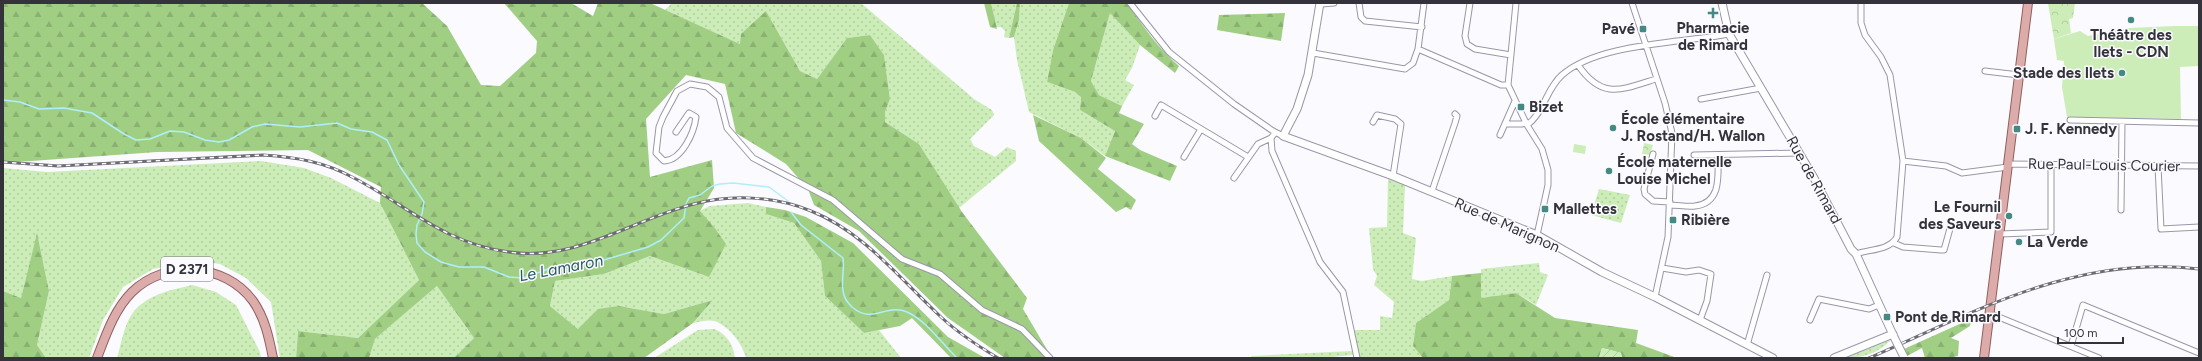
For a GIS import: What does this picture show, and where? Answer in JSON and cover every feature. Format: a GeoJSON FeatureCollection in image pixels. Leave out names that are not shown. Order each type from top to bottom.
{"type":"FeatureCollection","features":[{"type":"Feature","properties":{"kind":"main road"},"geometry":{"type":"LineString","coordinates":[[1984,358],[2028,3]]}},
{"type":"Feature","properties":{"kind":"main road","name":"D 2371"},"geometry":{"type":"LineString","coordinates":[[97,358],[115,315],[132,292],[145,282],[160,274],[190,269],[206,271],[224,277],[249,296],[264,322],[273,358]]}},
{"type":"Feature","properties":{"kind":"main road","name":"D 2371"},"geometry":{"type":"LineString","coordinates":[[100,358],[117,318],[132,296],[142,287],[159,278],[186,272],[202,273],[218,278],[244,295],[259,319],[270,358]]}},
{"type":"Feature","properties":{"kind":"street","name":"Rue de Marignon"},"geometry":{"type":"LineString","coordinates":[[1130,3],[1169,52],[1234,104],[1276,133],[1432,191],[1536,235],[1602,272],[1655,297],[1773,358]]}},
{"type":"Feature","properties":{"kind":"street"},"geometry":{"type":"LineString","coordinates":[[1283,136],[1297,109],[1308,75],[1320,4],[1334,3]]}},
{"type":"Feature","properties":{"kind":"street"},"geometry":{"type":"LineString","coordinates":[[1359,3],[1361,17],[1365,21],[1422,27]]}},
{"type":"Feature","properties":{"kind":"street"},"geometry":{"type":"LineString","coordinates":[[1312,53],[1405,69],[1412,63],[1418,49],[1424,3]]}},
{"type":"Feature","properties":{"kind":"street"},"geometry":{"type":"LineString","coordinates":[[1470,3],[1465,36],[1468,44],[1475,49],[1511,55]]}},
{"type":"Feature","properties":{"kind":"street"},"geometry":{"type":"LineString","coordinates":[[1516,3],[1508,85],[1527,124],[1542,149],[1548,170],[1548,186],[1536,235]]}},
{"type":"Feature","properties":{"kind":"street"},"geometry":{"type":"LineString","coordinates":[[1632,3],[1668,113],[1672,133],[1668,237],[1655,297]]}},
{"type":"Feature","properties":{"kind":"street","name":"Rue de Rimard"},"geometry":{"type":"LineString","coordinates":[[1722,3],[1729,34],[1800,153],[1856,254],[1903,357]]}},
{"type":"Feature","properties":{"kind":"street"},"geometry":{"type":"LineString","coordinates":[[1856,254],[1894,243],[1899,229],[1903,161],[1890,75],[1881,57],[1865,35],[1861,22],[1861,3]]}},
{"type":"Feature","properties":{"kind":"street"},"geometry":{"type":"LineString","coordinates":[[1505,124],[1527,124],[1537,115],[1562,75],[1578,65],[1603,54],[1645,46],[1729,34]]}},
{"type":"Feature","properties":{"kind":"street"},"geometry":{"type":"LineString","coordinates":[[1418,49],[1501,85],[1508,85]]}},
{"type":"Feature","properties":{"kind":"street"},"geometry":{"type":"LineString","coordinates":[[1578,65],[1591,82],[1608,88],[1627,88],[1656,79]]}},
{"type":"Feature","properties":{"kind":"street"},"geometry":{"type":"LineString","coordinates":[[1985,70],[2019,75]]}},
{"type":"Feature","properties":{"kind":"street"},"geometry":{"type":"LineString","coordinates":[[676,132],[689,113],[696,117],[690,139],[675,158],[664,161],[656,153],[657,139],[663,116],[671,101],[683,87],[690,84],[708,87],[719,97],[727,128],[754,158],[833,200],[897,255],[940,274],[982,310],[1022,329],[1050,358]]}},
{"type":"Feature","properties":{"kind":"street"},"geometry":{"type":"LineString","coordinates":[[1701,99],[1761,88]]}},
{"type":"Feature","properties":{"kind":"street"},"geometry":{"type":"LineString","coordinates":[[1500,135],[1515,101]]}},
{"type":"Feature","properties":{"kind":"street"},"geometry":{"type":"LineString","coordinates":[[1155,116],[1161,105],[1248,157]]}},
{"type":"Feature","properties":{"kind":"street"},"geometry":{"type":"LineString","coordinates":[[1432,191],[1455,123],[1457,116],[1455,114]]}},
{"type":"Feature","properties":{"kind":"street"},"geometry":{"type":"LineString","coordinates":[[1373,122],[1377,115],[1395,119],[1401,124],[1393,176]]}},
{"type":"Feature","properties":{"kind":"street"},"geometry":{"type":"LineString","coordinates":[[2070,120],[2199,123]]}},
{"type":"Feature","properties":{"kind":"street"},"geometry":{"type":"LineString","coordinates":[[2121,210],[2122,122]]}},
{"type":"Feature","properties":{"kind":"street"},"geometry":{"type":"LineString","coordinates":[[1184,157],[1202,129]]}},
{"type":"Feature","properties":{"kind":"street"},"geometry":{"type":"LineString","coordinates":[[1234,178],[1258,144],[1271,138],[1276,133]]}},
{"type":"Feature","properties":{"kind":"street"},"geometry":{"type":"LineString","coordinates":[[1271,138],[1272,151],[1320,262],[1343,292],[1357,358]]}},
{"type":"Feature","properties":{"kind":"street"},"geometry":{"type":"LineString","coordinates":[[1694,155],[1800,153]]}},
{"type":"Feature","properties":{"kind":"street"},"geometry":{"type":"LineString","coordinates":[[1653,154],[1644,189],[1645,194],[1653,202],[1695,206],[1710,200],[1716,192],[1718,183],[1718,155]]}},
{"type":"Feature","properties":{"kind":"street","name":"Rue Paul-Louis Courier"},"geometry":{"type":"LineString","coordinates":[[1903,161],[1946,166],[1962,173],[2008,166],[2199,166]]}},
{"type":"Feature","properties":{"kind":"street"},"geometry":{"type":"LineString","coordinates":[[1999,234],[2051,232],[2051,165]]}},
{"type":"Feature","properties":{"kind":"street"},"geometry":{"type":"LineString","coordinates":[[2158,166],[2161,229],[2199,227]]}},
{"type":"Feature","properties":{"kind":"street"},"geometry":{"type":"LineString","coordinates":[[1894,243],[1903,247],[1944,250],[1951,225]]}},
{"type":"Feature","properties":{"kind":"street"},"geometry":{"type":"LineString","coordinates":[[1662,268],[1686,272],[1699,270],[1711,274],[1707,301],[1700,320]]}},
{"type":"Feature","properties":{"kind":"street"},"geometry":{"type":"LineString","coordinates":[[1747,345],[1767,275]]}},
{"type":"Feature","properties":{"kind":"street"},"geometry":{"type":"LineString","coordinates":[[1810,320],[1819,299],[1869,309],[1879,305]]}},
{"type":"Feature","properties":{"kind":"street"},"geometry":{"type":"LineString","coordinates":[[2071,346],[2083,305],[2199,354]]}},
{"type":"Feature","properties":{"kind":"street"},"geometry":{"type":"LineString","coordinates":[[1989,313],[2100,358]]}},
{"type":"Feature","properties":{"kind":"street"},"geometry":{"type":"LineString","coordinates":[[1834,358],[1894,336]]}},
{"type":"Feature","properties":{"kind":"green space"},"geometry":{"type":"Polygon","coordinates":[[[3,3],[422,3],[447,26],[481,85],[500,86],[536,53],[537,41],[504,3],[571,3],[593,16],[598,3],[650,3],[740,44],[741,34],[766,11],[800,71],[817,79],[847,38],[870,35],[884,55],[890,99],[885,112],[885,122],[919,144],[962,212],[1027,298],[1023,309],[1052,358],[1005,358],[948,318],[859,231],[814,205],[808,189],[786,164],[736,133],[725,84],[686,75],[646,119],[650,177],[712,160],[714,188],[700,211],[726,244],[709,277],[650,256],[604,274],[555,281],[550,306],[578,329],[598,309],[619,306],[664,314],[713,300],[693,323],[644,358],[454,358],[474,338],[437,286],[375,339],[369,358],[296,358],[298,331],[358,338],[419,280],[380,203],[381,187],[308,150],[157,152],[3,163],[3,3]]]}},
{"type":"Feature","properties":{"kind":"green space"},"geometry":{"type":"Polygon","coordinates":[[[672,3],[861,3],[974,99],[992,110],[994,115],[970,139],[974,146],[995,157],[1007,147],[1016,151],[1016,161],[959,208],[919,144],[885,122],[885,112],[890,99],[884,55],[870,35],[847,38],[817,79],[800,71],[766,11],[740,44],[665,10],[672,3]]]}},
{"type":"Feature","properties":{"kind":"green space"},"geometry":{"type":"Polygon","coordinates":[[[984,3],[991,3],[997,29],[990,27],[984,3]]]}},
{"type":"Feature","properties":{"kind":"green space"},"geometry":{"type":"Polygon","coordinates":[[[991,3],[1017,3],[1009,38],[1004,37],[1005,31],[1001,27],[996,27],[991,3]]]}},
{"type":"Feature","properties":{"kind":"green space"},"geometry":{"type":"Polygon","coordinates":[[[1017,3],[1020,3],[1019,20],[1014,37],[1009,38],[1017,3]]]}},
{"type":"Feature","properties":{"kind":"green space"},"geometry":{"type":"Polygon","coordinates":[[[1020,3],[1069,3],[1053,50],[1047,82],[1075,92],[1081,96],[1080,110],[1115,131],[1105,156],[1081,138],[1029,112],[1017,60],[1014,37],[1019,20],[1020,3]]]}},
{"type":"Feature","properties":{"kind":"green space"},"geometry":{"type":"Polygon","coordinates":[[[1069,3],[1127,3],[1158,44],[1179,66],[1175,73],[1140,45],[1110,13],[1091,81],[1099,95],[1122,106],[1119,113],[1144,124],[1132,144],[1140,150],[1177,166],[1170,181],[1105,156],[1115,131],[1080,110],[1081,97],[1075,92],[1047,82],[1053,50],[1069,3]]]}},
{"type":"Feature","properties":{"kind":"green space"},"geometry":{"type":"Polygon","coordinates":[[[2048,3],[2075,3],[2073,18],[2069,19],[2071,33],[2054,39],[2048,3]]]}},
{"type":"Feature","properties":{"kind":"green space"},"geometry":{"type":"Polygon","coordinates":[[[1110,13],[1140,45],[1132,68],[1125,80],[1134,85],[1122,106],[1099,95],[1091,81],[1110,13]]]}},
{"type":"Feature","properties":{"kind":"green space"},"geometry":{"type":"Polygon","coordinates":[[[1285,13],[1281,41],[1217,30],[1219,15],[1285,13]]]}},
{"type":"Feature","properties":{"kind":"green space","name":"Stade des Ilets"},"geometry":{"type":"Polygon","coordinates":[[[2199,26],[2199,66],[2180,67],[2181,119],[2067,117],[2062,87],[2064,61],[2057,60],[2054,39],[2080,31],[2088,36],[2129,28],[2199,26]]]}},
{"type":"Feature","properties":{"kind":"green space"},"geometry":{"type":"Polygon","coordinates":[[[1033,115],[1081,138],[1106,158],[1098,169],[1136,200],[1131,210],[1126,207],[1116,212],[1039,141],[1033,115]]]}},
{"type":"Feature","properties":{"kind":"green space"},"geometry":{"type":"Polygon","coordinates":[[[1644,143],[1653,145],[1650,155],[1642,154],[1644,143]]]}},
{"type":"Feature","properties":{"kind":"green space"},"geometry":{"type":"Polygon","coordinates":[[[1574,144],[1586,146],[1585,154],[1573,152],[1574,144]]]}},
{"type":"Feature","properties":{"kind":"green space"},"geometry":{"type":"Polygon","coordinates":[[[261,161],[304,168],[331,178],[380,203],[419,280],[358,338],[298,331],[296,358],[280,358],[271,302],[246,278],[220,264],[196,261],[153,269],[123,287],[103,320],[89,358],[46,358],[37,345],[49,291],[37,234],[21,298],[3,291],[3,168],[47,172],[261,161]]]}},
{"type":"Feature","properties":{"kind":"green space"},"geometry":{"type":"Polygon","coordinates":[[[1388,179],[1405,185],[1403,233],[1416,238],[1412,279],[1422,281],[1452,276],[1449,300],[1416,323],[1413,346],[1423,358],[1360,358],[1352,330],[1380,330],[1380,316],[1392,318],[1394,302],[1374,285],[1377,276],[1373,269],[1369,228],[1387,227],[1388,179]]]}},
{"type":"Feature","properties":{"kind":"green space"},"geometry":{"type":"Polygon","coordinates":[[[1599,189],[1630,195],[1621,223],[1591,215],[1599,189]]]}},
{"type":"Feature","properties":{"kind":"green space"},"geometry":{"type":"Polygon","coordinates":[[[748,203],[766,207],[766,214],[794,223],[821,261],[825,296],[864,333],[879,330],[901,358],[746,358],[736,338],[724,326],[713,321],[693,323],[713,300],[664,314],[619,306],[578,329],[550,306],[555,281],[604,274],[650,256],[709,277],[714,227],[699,211],[710,206],[748,203]]]}},
{"type":"Feature","properties":{"kind":"green space"},"geometry":{"type":"Polygon","coordinates":[[[766,207],[785,210],[806,217],[853,243],[948,337],[985,358],[951,358],[912,318],[900,326],[864,333],[825,296],[821,261],[794,223],[766,214],[766,207]]]}},
{"type":"Feature","properties":{"kind":"green space"},"geometry":{"type":"Polygon","coordinates":[[[37,233],[49,291],[37,345],[46,358],[3,358],[3,291],[21,298],[37,233]]]}},
{"type":"Feature","properties":{"kind":"green space"},"geometry":{"type":"Polygon","coordinates":[[[1539,263],[1540,272],[1548,275],[1536,305],[1516,293],[1481,298],[1481,269],[1539,263]]]}},
{"type":"Feature","properties":{"kind":"green space"},"geometry":{"type":"Polygon","coordinates":[[[1481,273],[1481,298],[1516,293],[1555,318],[1638,330],[1636,343],[1677,358],[1622,358],[1621,353],[1602,348],[1599,358],[1423,358],[1413,346],[1416,323],[1449,300],[1452,276],[1481,273]]]}},
{"type":"Feature","properties":{"kind":"green space"},"geometry":{"type":"Polygon","coordinates":[[[192,285],[216,292],[236,305],[260,352],[261,358],[117,358],[129,319],[137,308],[144,302],[159,294],[192,285]]]}},
{"type":"Feature","properties":{"kind":"green space"},"geometry":{"type":"Polygon","coordinates":[[[437,286],[474,338],[454,358],[369,358],[375,339],[437,286]]]}},
{"type":"Feature","properties":{"kind":"green space"},"geometry":{"type":"Polygon","coordinates":[[[1984,313],[1984,317],[1971,321],[1970,326],[1951,338],[1959,341],[1958,356],[1948,358],[1925,358],[1922,348],[1907,356],[1904,349],[1984,313]]]}},
{"type":"Feature","properties":{"kind":"green space"},"geometry":{"type":"Polygon","coordinates":[[[714,329],[719,331],[729,340],[733,348],[735,358],[654,358],[698,330],[714,329]]]}},
{"type":"Feature","properties":{"kind":"green space"},"geometry":{"type":"Polygon","coordinates":[[[1891,340],[1886,345],[1870,354],[1845,358],[1891,340]]]}},
{"type":"Feature","properties":{"kind":"green space"},"geometry":{"type":"Polygon","coordinates":[[[1602,348],[1621,353],[1622,358],[1599,358],[1602,348]]]}},
{"type":"Feature","properties":{"kind":"green space"},"geometry":{"type":"Polygon","coordinates":[[[1352,351],[1353,355],[1321,358],[1252,358],[1251,356],[1352,351]]]}},
{"type":"Feature","properties":{"kind":"waterway","name":"Le Lamaron"},"geometry":{"type":"LineString","coordinates":[[3,100],[20,102],[39,109],[64,108],[92,113],[136,140],[150,139],[170,131],[184,132],[205,140],[219,142],[229,140],[252,127],[265,124],[300,127],[337,123],[351,129],[372,132],[387,140],[399,165],[424,202],[422,214],[417,225],[416,234],[417,243],[425,252],[441,262],[459,267],[484,267],[509,277],[523,278],[551,268],[597,262],[648,247],[661,240],[684,218],[686,204],[689,198],[700,195],[712,186],[733,183],[769,187],[788,201]]}},
{"type":"Feature","properties":{"kind":"waterway","name":"Le Lamaron"},"geometry":{"type":"LineString","coordinates":[[791,212],[801,225],[843,258],[842,281],[844,297],[852,307],[866,314],[892,310],[907,312],[928,327],[957,358]]}},
{"type":"Feature","properties":{"kind":"railway"},"geometry":{"type":"LineString","coordinates":[[3,162],[58,166],[263,155],[299,159],[321,164],[343,172],[428,222],[465,241],[486,248],[509,252],[534,253],[557,251],[603,238],[671,211],[708,201],[753,198],[782,202],[811,211],[848,231],[896,272],[948,323],[968,339],[998,358]]}},
{"type":"Feature","properties":{"kind":"railway"},"geometry":{"type":"LineString","coordinates":[[1869,358],[1989,305],[2029,290],[2069,278],[2111,270],[2154,267],[2199,269]]}},
{"type":"Feature","properties":{"kind":"place","name":"Pharmacie de Rimard"},"geometry":{"type":"Point","coordinates":[1713,13]}},
{"type":"Feature","properties":{"kind":"place","name":"Théâtre des Ilets - CDN"},"geometry":{"type":"Point","coordinates":[2131,20]}},
{"type":"Feature","properties":{"kind":"place","name":"Pavé"},"geometry":{"type":"Point","coordinates":[1643,29]}},
{"type":"Feature","properties":{"kind":"place","name":"Stade des Ilets"},"geometry":{"type":"Point","coordinates":[2122,73]}},
{"type":"Feature","properties":{"kind":"place","name":"Bizet"},"geometry":{"type":"Point","coordinates":[1521,107]}},
{"type":"Feature","properties":{"kind":"place","name":"École élémentaire J. Rostand/H. Wallon"},"geometry":{"type":"Point","coordinates":[1613,128]}},
{"type":"Feature","properties":{"kind":"place","name":"J. F. Kennedy"},"geometry":{"type":"Point","coordinates":[2017,129]}},
{"type":"Feature","properties":{"kind":"place","name":"École maternelle Louise Michel"},"geometry":{"type":"Point","coordinates":[1609,171]}},
{"type":"Feature","properties":{"kind":"place","name":"Mallettes"},"geometry":{"type":"Point","coordinates":[1545,209]}},
{"type":"Feature","properties":{"kind":"place","name":"Le Fournil des Saveurs"},"geometry":{"type":"Point","coordinates":[2009,216]}},
{"type":"Feature","properties":{"kind":"place","name":"Ribière"},"geometry":{"type":"Point","coordinates":[1673,220]}},
{"type":"Feature","properties":{"kind":"place","name":"La Verde"},"geometry":{"type":"Point","coordinates":[2019,242]}},
{"type":"Feature","properties":{"kind":"place","name":"Pont de Rimard"},"geometry":{"type":"Point","coordinates":[1887,317]}}]}
